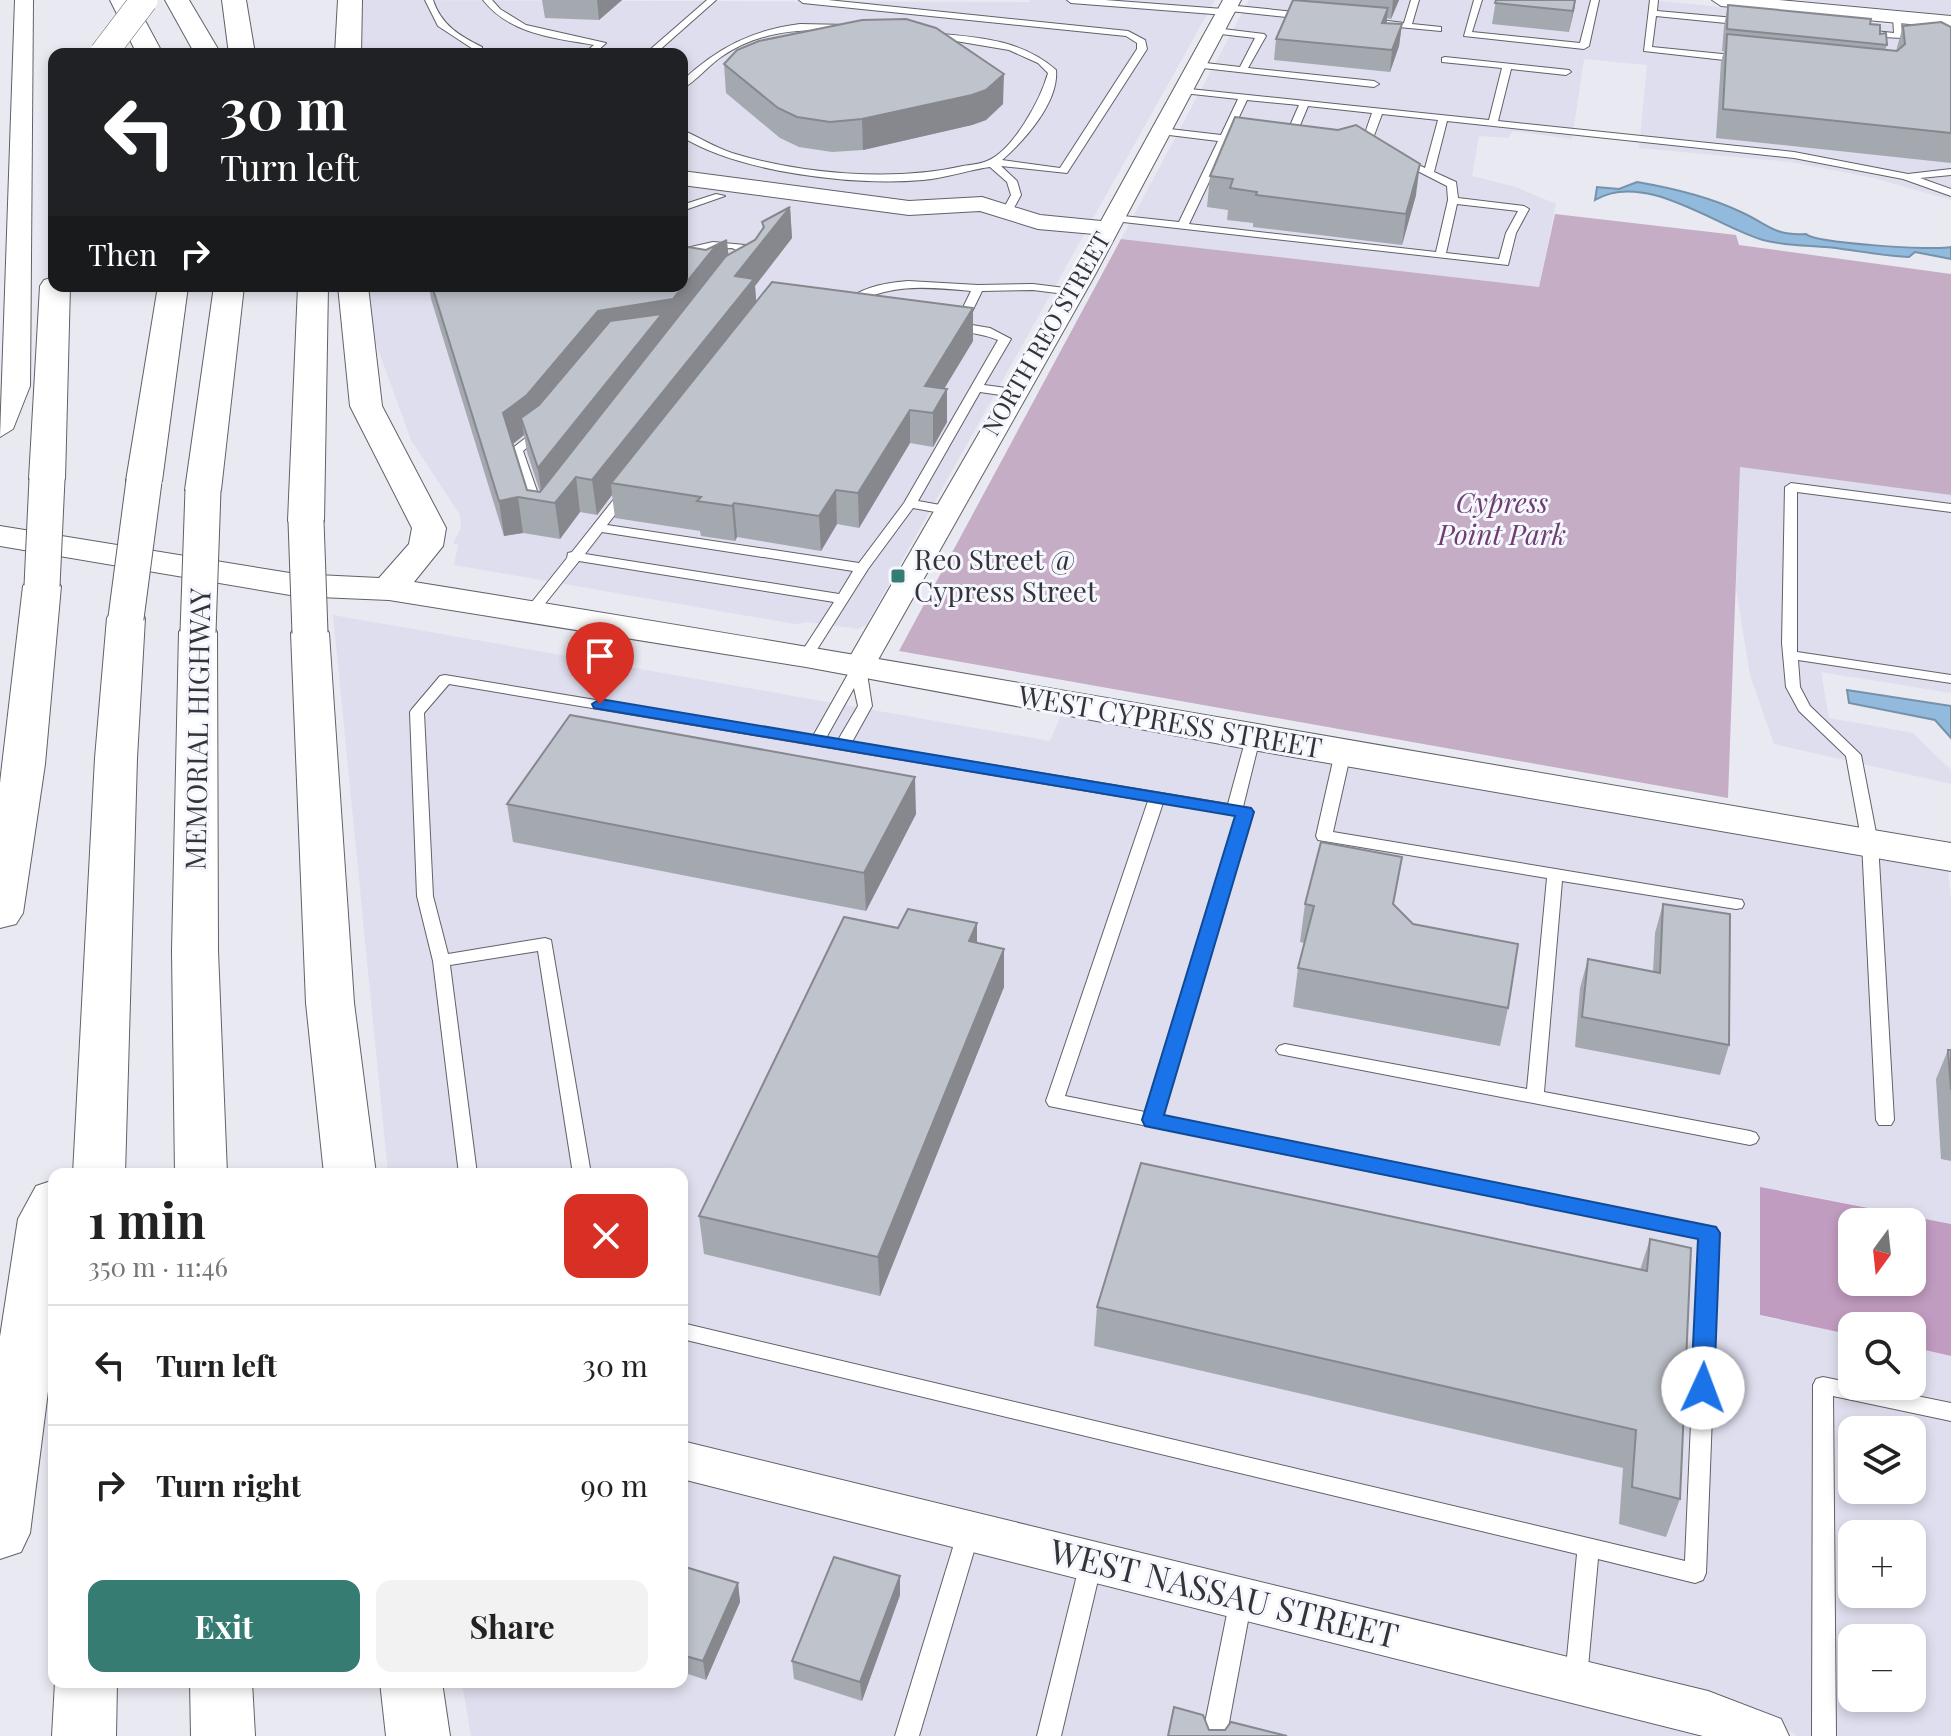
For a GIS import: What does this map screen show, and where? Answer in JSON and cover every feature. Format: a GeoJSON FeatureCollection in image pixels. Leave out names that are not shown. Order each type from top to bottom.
{"type":"FeatureCollection","features":[{"type":"Feature","properties":{"kind":"highway"},"geometry":{"type":"LineString","coordinates":[[122,0],[147,48]]}},
{"type":"Feature","properties":{"kind":"highway"},"geometry":{"type":"LineString","coordinates":[[108,48],[144,0]]}},
{"type":"Feature","properties":{"kind":"highway"},"geometry":{"type":"LineString","coordinates":[[177,0],[205,48]]}},
{"type":"Feature","properties":{"kind":"highway"},"geometry":{"type":"LineString","coordinates":[[234,0],[241,48]]}},
{"type":"Feature","properties":{"kind":"highway"},"geometry":{"type":"LineString","coordinates":[[327,48],[329,0]]}},
{"type":"Feature","properties":{"kind":"highway"},"geometry":{"type":"LineString","coordinates":[[348,48],[350,0]]}},
{"type":"Feature","properties":{"kind":"highway"},"geometry":{"type":"LineString","coordinates":[[0,913],[24,764],[42,586],[55,292]]}},
{"type":"Feature","properties":{"kind":"highway"},"geometry":{"type":"LineString","coordinates":[[99,1168],[115,773],[126,618],[172,292]]}},
{"type":"Feature","properties":{"kind":"highway","name":"MEMORIAL HIGHWAY"},"geometry":{"type":"LineString","coordinates":[[201,1168],[195,951],[198,632],[203,490],[228,292]]}},
{"type":"Feature","properties":{"kind":"highway"},"geometry":{"type":"LineString","coordinates":[[313,292],[306,521],[310,633],[330,1003],[349,1168]]}},
{"type":"Feature","properties":{"kind":"highway"},"geometry":{"type":"LineString","coordinates":[[71,1168],[101,1111]]}},
{"type":"Feature","properties":{"kind":"highway"},"geometry":{"type":"LineString","coordinates":[[0,1533],[44,1219],[48,1211]]}},
{"type":"Feature","properties":{"kind":"highway"},"geometry":{"type":"LineString","coordinates":[[84,1736],[86,1688]]}},
{"type":"Feature","properties":{"kind":"highway"},"geometry":{"type":"LineString","coordinates":[[221,1688],[223,1736]]}},
{"type":"Feature","properties":{"kind":"highway"},"geometry":{"type":"LineString","coordinates":[[412,1688],[418,1736]]}},
{"type":"Feature","properties":{"kind":"street"},"geometry":{"type":"LineString","coordinates":[[0,429],[17,386],[11,114],[24,0]]}},
{"type":"Feature","properties":{"kind":"street"},"geometry":{"type":"LineString","coordinates":[[1721,0],[1897,17],[1944,25]]}},
{"type":"Feature","properties":{"kind":"street","name":"NORTH REO STREET"},"geometry":{"type":"LineString","coordinates":[[858,668],[1073,292],[1225,13]]}},
{"type":"Feature","properties":{"kind":"street"},"geometry":{"type":"LineString","coordinates":[[688,179],[909,208],[982,204],[1038,222],[1111,223]]}},
{"type":"Feature","properties":{"kind":"street"},"geometry":{"type":"LineString","coordinates":[[688,192],[720,196],[831,199]]}},
{"type":"Feature","properties":{"kind":"street"},"geometry":{"type":"LineString","coordinates":[[354,292],[366,406],[429,528],[426,546],[389,589]]}},
{"type":"Feature","properties":{"kind":"street","name":"WEST CYPRESS STREET"},"geometry":{"type":"LineString","coordinates":[[0,508],[313,561],[389,589]]}},
{"type":"Feature","properties":{"kind":"street","name":"WEST CYPRESS STREET"},"geometry":{"type":"LineString","coordinates":[[0,536],[296,585],[389,589],[806,656],[858,668],[1253,738],[1951,857]]}},
{"type":"Feature","properties":{"kind":"street","name":"WEST NASSAU STREET"},"geometry":{"type":"LineString","coordinates":[[688,1461],[1576,1680],[1708,1714],[1764,1736]]}},
{"type":"Feature","properties":{"kind":"lane"},"geometry":{"type":"LineString","coordinates":[[429,0],[432,13],[471,48]]}},
{"type":"Feature","properties":{"kind":"lane"},"geometry":{"type":"LineString","coordinates":[[487,0],[501,17],[547,34],[601,43],[595,48]]}},
{"type":"Feature","properties":{"kind":"lane"},"geometry":{"type":"LineString","coordinates":[[657,48],[712,0]]}},
{"type":"Feature","properties":{"kind":"lane"},"geometry":{"type":"LineString","coordinates":[[688,140],[767,164],[888,178],[946,174],[992,163],[1063,171],[1142,49],[1142,42],[1128,34],[803,0]]}},
{"type":"Feature","properties":{"kind":"lane"},"geometry":{"type":"LineString","coordinates":[[1071,0],[1225,13],[1319,17]]}},
{"type":"Feature","properties":{"kind":"lane"},"geometry":{"type":"LineString","coordinates":[[1286,0],[1290,14]]}},
{"type":"Feature","properties":{"kind":"lane"},"geometry":{"type":"LineString","coordinates":[[1407,26],[1415,0]]}},
{"type":"Feature","properties":{"kind":"lane"},"geometry":{"type":"LineString","coordinates":[[1478,0],[1467,34],[1584,46],[1595,0]]}},
{"type":"Feature","properties":{"kind":"lane"},"geometry":{"type":"LineString","coordinates":[[1654,0],[1647,49],[1753,60]]}},
{"type":"Feature","properties":{"kind":"lane"},"geometry":{"type":"LineString","coordinates":[[1225,13],[1261,36],[1243,69]]}},
{"type":"Feature","properties":{"kind":"lane"},"geometry":{"type":"LineString","coordinates":[[1653,13],[1761,23]]}},
{"type":"Feature","properties":{"kind":"lane"},"geometry":{"type":"LineString","coordinates":[[923,24],[932,14]]}},
{"type":"Feature","properties":{"kind":"lane"},"geometry":{"type":"LineString","coordinates":[[1855,32],[1899,36],[1897,17]]}},
{"type":"Feature","properties":{"kind":"lane"},"geometry":{"type":"LineString","coordinates":[[1363,22],[1438,29]]}},
{"type":"Feature","properties":{"kind":"lane"},"geometry":{"type":"LineString","coordinates":[[688,80],[707,60],[742,38],[804,26],[866,30]]}},
{"type":"Feature","properties":{"kind":"lane"},"geometry":{"type":"LineString","coordinates":[[914,34],[979,41],[1030,52],[1053,72],[1050,91],[1009,150],[992,163]]}},
{"type":"Feature","properties":{"kind":"lane"},"geometry":{"type":"LineString","coordinates":[[1886,35],[1887,48]]}},
{"type":"Feature","properties":{"kind":"lane"},"geometry":{"type":"LineString","coordinates":[[1445,60],[1566,72]]}},
{"type":"Feature","properties":{"kind":"lane"},"geometry":{"type":"LineString","coordinates":[[1197,65],[1374,84]]}},
{"type":"Feature","properties":{"kind":"lane"},"geometry":{"type":"LineString","coordinates":[[1493,123],[1507,66]]}},
{"type":"Feature","properties":{"kind":"lane"},"geometry":{"type":"LineString","coordinates":[[1183,90],[1794,155],[1905,176],[1951,193]]}},
{"type":"Feature","properties":{"kind":"lane"},"geometry":{"type":"LineString","coordinates":[[1183,226],[1244,97]]}},
{"type":"Feature","properties":{"kind":"lane"},"geometry":{"type":"LineString","coordinates":[[1271,144],[1286,146],[1305,103]]}},
{"type":"Feature","properties":{"kind":"lane"},"geometry":{"type":"LineString","coordinates":[[1378,111],[1367,142],[1452,184],[1453,200],[1440,256]]}},
{"type":"Feature","properties":{"kind":"lane"},"geometry":{"type":"LineString","coordinates":[[1429,173],[1443,118]]}},
{"type":"Feature","properties":{"kind":"lane"},"geometry":{"type":"LineString","coordinates":[[1161,131],[1255,142]]}},
{"type":"Feature","properties":{"kind":"lane"},"geometry":{"type":"LineString","coordinates":[[992,163],[1012,181],[1016,195],[1006,213]]}},
{"type":"Feature","properties":{"kind":"lane"},"geometry":{"type":"LineString","coordinates":[[1905,176],[1951,172]]}},
{"type":"Feature","properties":{"kind":"lane"},"geometry":{"type":"LineString","coordinates":[[688,206],[720,196]]}},
{"type":"Feature","properties":{"kind":"lane"},"geometry":{"type":"LineString","coordinates":[[1111,223],[1183,226],[1504,263],[1511,233],[1524,209],[1453,200]]}},
{"type":"Feature","properties":{"kind":"lane"},"geometry":{"type":"LineString","coordinates":[[688,251],[719,244],[743,245],[759,257],[751,268]]}},
{"type":"Feature","properties":{"kind":"lane"},"geometry":{"type":"LineString","coordinates":[[854,314],[839,313],[847,303],[872,289],[909,285],[1033,287],[1073,292]]}},
{"type":"Feature","properties":{"kind":"lane"},"geometry":{"type":"LineString","coordinates":[[959,326],[978,288]]}},
{"type":"Feature","properties":{"kind":"lane"},"geometry":{"type":"LineString","coordinates":[[806,656],[862,568],[910,504],[1005,339],[986,330],[944,324]]}},
{"type":"Feature","properties":{"kind":"lane"},"geometry":{"type":"LineString","coordinates":[[977,388],[1014,393]]}},
{"type":"Feature","properties":{"kind":"lane"},"geometry":{"type":"LineString","coordinates":[[548,422],[516,450],[540,521],[549,508]]}},
{"type":"Feature","properties":{"kind":"lane"},"geometry":{"type":"LineString","coordinates":[[531,612],[638,478]]}},
{"type":"Feature","properties":{"kind":"lane"},"geometry":{"type":"LineString","coordinates":[[1885,1120],[1870,843],[1853,755],[1804,708],[1793,687],[1790,655],[1791,487],[1951,508]]}},
{"type":"Feature","properties":{"kind":"lane"},"geometry":{"type":"LineString","coordinates":[[910,504],[946,510]]}},
{"type":"Feature","properties":{"kind":"lane"},"geometry":{"type":"LineString","coordinates":[[599,528],[862,568]]}},
{"type":"Feature","properties":{"kind":"lane"},"geometry":{"type":"LineString","coordinates":[[573,556],[843,599]]}},
{"type":"Feature","properties":{"kind":"lane"},"geometry":{"type":"LineString","coordinates":[[1790,655],[1951,679]]}},
{"type":"Feature","properties":{"kind":"lane"},"geometry":{"type":"LineString","coordinates":[[817,741],[858,668]]}},
{"type":"Feature","properties":{"kind":"lane"},"geometry":{"type":"LineString","coordinates":[[843,745],[865,706],[858,668]]}},
{"type":"Feature","properties":{"kind":"lane"},"geometry":{"type":"LineString","coordinates":[[467,1168],[441,961],[425,896],[417,712],[445,679],[1245,812],[1152,1120]]}},
{"type":"Feature","properties":{"kind":"lane"},"geometry":{"type":"LineString","coordinates":[[1234,810],[1253,738]]}},
{"type":"Feature","properties":{"kind":"lane"},"geometry":{"type":"LineString","coordinates":[[1343,752],[1324,836],[1736,904]]}},
{"type":"Feature","properties":{"kind":"lane"},"geometry":{"type":"LineString","coordinates":[[688,1332],[1695,1573],[1709,1233],[1055,1101],[1157,798]]}},
{"type":"Feature","properties":{"kind":"lane"},"geometry":{"type":"LineString","coordinates":[[1535,1098],[1555,874]]}},
{"type":"Feature","properties":{"kind":"lane"},"geometry":{"type":"LineString","coordinates":[[441,961],[545,944],[581,1168]]}},
{"type":"Feature","properties":{"kind":"lane"},"geometry":{"type":"LineString","coordinates":[[1285,1050],[1750,1138]]}},
{"type":"Feature","properties":{"kind":"lane"},"geometry":{"type":"LineString","coordinates":[[1824,1736],[1823,1385],[1951,1412]]}},
{"type":"Feature","properties":{"kind":"lane"},"geometry":{"type":"LineString","coordinates":[[907,1736],[969,1531]]}},
{"type":"Feature","properties":{"kind":"lane"},"geometry":{"type":"LineString","coordinates":[[1576,1680],[1588,1548]]}},
{"type":"Feature","properties":{"kind":"lane"},"geometry":{"type":"LineString","coordinates":[[1049,1736],[1092,1561]]}},
{"type":"Feature","properties":{"kind":"lane"},"geometry":{"type":"LineString","coordinates":[[1216,1728],[1241,1597]]}},
{"type":"Feature","properties":{"kind":"shaded area"},"geometry":{"type":"Polygon","coordinates":[[[361,0],[1215,0],[866,625],[858,629],[809,622],[795,624],[454,565],[458,545],[453,543],[461,528],[460,515],[411,440],[367,319],[367,292],[688,292],[688,48],[358,48],[361,0]]]}},
{"type":"Feature","properties":{"kind":"shaded area"},"geometry":{"type":"Polygon","coordinates":[[[1249,0],[1652,0],[1951,31],[1951,200],[1874,178],[1790,162],[1639,148],[1647,65],[1584,59],[1572,139],[1513,131],[1508,138],[1479,136],[1472,176],[1516,187],[1556,204],[1539,287],[1121,239],[1249,0]]]}},
{"type":"Feature","properties":{"kind":"shaded area"},"geometry":{"type":"Polygon","coordinates":[[[1797,0],[1951,0],[1951,15],[1797,0]]]}},
{"type":"Feature","properties":{"kind":"shaded area"},"geometry":{"type":"Polygon","coordinates":[[[1740,467],[1951,495],[1951,693],[1821,672],[1829,718],[1913,733],[1951,770],[1951,784],[1774,744],[1750,675],[1736,589],[1740,467]]]}},
{"type":"Feature","properties":{"kind":"shaded area"},"geometry":{"type":"Polygon","coordinates":[[[333,615],[1050,741],[1061,715],[1948,870],[1951,897],[1951,1224],[1926,1219],[1926,1208],[1871,1208],[1780,1190],[1761,1316],[1838,1332],[1838,1400],[1926,1400],[1926,1350],[1951,1356],[1951,1736],[1797,1736],[1760,1712],[1670,1681],[688,1442],[688,1168],[387,1168],[333,615]]]}},
{"type":"Feature","properties":{"kind":"shaded area"},"geometry":{"type":"Polygon","coordinates":[[[1760,1187],[1868,1208],[1838,1208],[1838,1296],[1926,1296],[1926,1219],[1951,1224],[1951,1356],[1926,1350],[1926,1312],[1838,1312],[1838,1332],[1760,1315],[1760,1187]]]}},
{"type":"Feature","properties":{"kind":"shaded area"},"geometry":{"type":"Polygon","coordinates":[[[688,1478],[1720,1736],[471,1736],[463,1688],[688,1688],[688,1478]]]}},
{"type":"Feature","properties":{"kind":"green space","name":"Cypress Point Park"},"geometry":{"type":"Polygon","coordinates":[[[1555,214],[1736,235],[1739,245],[1951,274],[1951,495],[1740,467],[1728,798],[899,651],[1121,239],[1539,287],[1555,214]]]}},
{"type":"Feature","properties":{"kind":"water"},"geometry":{"type":"Polygon","coordinates":[[[1637,182],[1716,201],[1786,233],[1876,245],[1951,247],[1951,259],[1915,252],[1909,257],[1763,240],[1680,204],[1636,192],[1615,193],[1595,200],[1597,187],[1619,189],[1637,182]]]}},
{"type":"Feature","properties":{"kind":"water"},"geometry":{"type":"Polygon","coordinates":[[[1847,690],[1951,706],[1951,738],[1935,720],[1849,703],[1847,690]]]}},
{"type":"Feature","properties":{"kind":"building"},"geometry":{"type":"Polygon","coordinates":[[[1293,0],[1388,8],[1382,23],[1402,24],[1392,50],[1276,39],[1293,0]]]}},
{"type":"Feature","properties":{"kind":"building"},"geometry":{"type":"Polygon","coordinates":[[[1496,0],[1575,0],[1573,11],[1495,3],[1496,0]]]}},
{"type":"Feature","properties":{"kind":"building"},"geometry":{"type":"Polygon","coordinates":[[[1728,5],[1871,19],[1870,24],[1880,25],[1880,34],[1886,33],[1887,45],[1727,29],[1728,5]]]}},
{"type":"Feature","properties":{"kind":"building"},"geometry":{"type":"Polygon","coordinates":[[[906,19],[936,28],[1004,74],[986,90],[972,95],[862,119],[830,122],[797,117],[778,108],[724,64],[737,50],[759,41],[862,20],[906,19]]]}},
{"type":"Feature","properties":{"kind":"building"},"geometry":{"type":"Polygon","coordinates":[[[1941,22],[1951,27],[1951,133],[1723,109],[1727,34],[1897,51],[1905,44],[1903,26],[1941,22]]]}},
{"type":"Feature","properties":{"kind":"building"},"geometry":{"type":"Polygon","coordinates":[[[1235,117],[1338,130],[1356,125],[1420,164],[1406,214],[1256,195],[1257,192],[1230,188],[1233,179],[1210,176],[1235,117]]]}},
{"type":"Feature","properties":{"kind":"building"},"geometry":{"type":"Polygon","coordinates":[[[790,207],[735,276],[754,279],[592,480],[576,477],[555,503],[518,497],[499,501],[434,292],[679,292],[673,299],[598,311],[527,395],[503,413],[527,490],[540,492],[726,256],[755,240],[764,227],[762,222],[790,207]]]}},
{"type":"Feature","properties":{"kind":"building"},"geometry":{"type":"Polygon","coordinates":[[[727,240],[714,248],[688,280],[688,247],[706,250],[727,240]]]}},
{"type":"Feature","properties":{"kind":"building"},"geometry":{"type":"Polygon","coordinates":[[[772,282],[973,308],[925,386],[947,389],[933,413],[910,410],[858,493],[836,490],[819,516],[734,503],[732,506],[697,501],[701,497],[611,483],[772,282]]]}},
{"type":"Feature","properties":{"kind":"building"},"geometry":{"type":"Polygon","coordinates":[[[662,314],[538,468],[521,418],[539,405],[610,321],[662,314]]]}},
{"type":"Feature","properties":{"kind":"building"},"geometry":{"type":"Polygon","coordinates":[[[570,715],[915,777],[864,873],[507,804],[570,715]]]}},
{"type":"Feature","properties":{"kind":"building"},"geometry":{"type":"Polygon","coordinates":[[[1321,842],[1402,857],[1393,904],[1413,924],[1518,944],[1508,1008],[1298,968],[1314,906],[1305,904],[1321,842]]]}},
{"type":"Feature","properties":{"kind":"building"},"geometry":{"type":"Polygon","coordinates":[[[1663,904],[1730,914],[1729,1045],[1582,1017],[1588,959],[1660,973],[1663,904]]]}},
{"type":"Feature","properties":{"kind":"building"},"geometry":{"type":"Polygon","coordinates":[[[908,909],[977,923],[969,941],[1004,949],[878,1257],[699,1216],[844,917],[898,928],[908,909]]]}},
{"type":"Feature","properties":{"kind":"building"},"geometry":{"type":"Polygon","coordinates":[[[1948,1050],[1951,1050],[1951,1090],[1948,1050]]]}},
{"type":"Feature","properties":{"kind":"building"},"geometry":{"type":"Polygon","coordinates":[[[1141,1163],[1647,1271],[1650,1239],[1691,1248],[1680,1499],[1632,1487],[1636,1430],[1097,1307],[1141,1163]]]}},
{"type":"Feature","properties":{"kind":"building"},"geometry":{"type":"Polygon","coordinates":[[[834,1557],[900,1576],[860,1682],[792,1661],[834,1557]]]}},
{"type":"Feature","properties":{"kind":"building"},"geometry":{"type":"Polygon","coordinates":[[[688,1568],[738,1583],[703,1661],[688,1657],[688,1568]]]}},
{"type":"Feature","properties":{"kind":"building"},"geometry":{"type":"Polygon","coordinates":[[[1174,1707],[1203,1715],[1209,1730],[1225,1730],[1231,1722],[1287,1736],[1168,1736],[1174,1707]]]}},
{"type":"Feature","properties":{"kind":"place","name":"Reo Street @ Cypress Street"},"geometry":{"type":"Point","coordinates":[898,576]}},
{"type":"Feature","properties":{"kind":"route"},"geometry":{"type":"LineString","coordinates":[[600,704],[1245,812],[1152,1120],[1709,1233],[1703,1388]]}}]}
